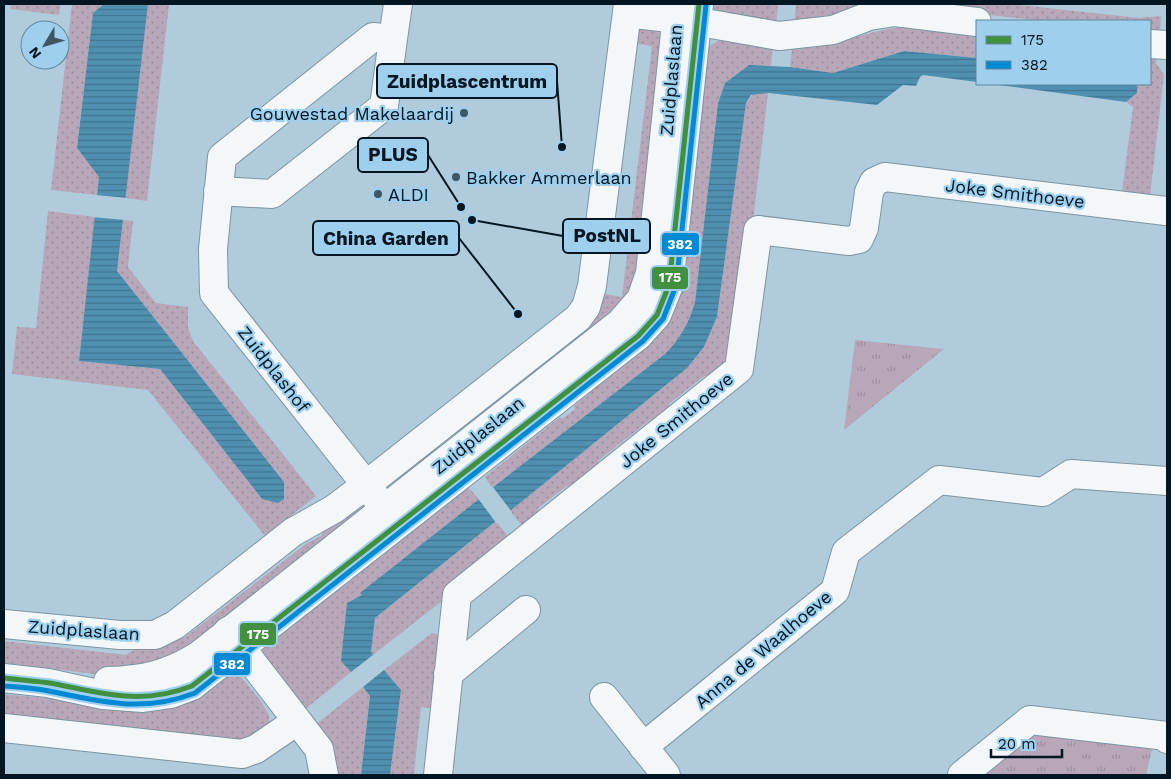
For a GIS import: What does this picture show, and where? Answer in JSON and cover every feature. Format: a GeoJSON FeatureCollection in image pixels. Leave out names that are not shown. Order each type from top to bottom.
{"type":"FeatureCollection","features":[{"type":"Feature","properties":{"kind":"street"},"geometry":{"type":"LineString","coordinates":[[218,191],[272,194],[384,106],[398,4]]}},
{"type":"Feature","properties":{"kind":"street"},"geometry":{"type":"LineString","coordinates":[[627,8],[688,12],[780,36],[833,30],[869,16],[895,12],[928,10],[976,22]]}},
{"type":"Feature","properties":{"kind":"street","name":"Zuidplaslaan"},"geometry":{"type":"LineString","coordinates":[[4,624],[120,635],[155,635],[175,625],[292,532],[334,509],[366,485],[578,318],[586,307],[592,286],[627,8]]}},
{"type":"Feature","properties":{"kind":"street","name":"Zuidplaslaan"},"geometry":{"type":"LineString","coordinates":[[4,678],[48,683],[103,695],[143,698],[172,694],[192,686],[235,640],[392,517],[450,456],[620,322],[641,299],[650,273],[688,12]]}},
{"type":"Feature","properties":{"kind":"street","name":"Zuidplashof"},"geometry":{"type":"LineString","coordinates":[[392,517],[214,293],[213,249],[222,157],[373,37],[393,39]]}},
{"type":"Feature","properties":{"kind":"street"},"geometry":{"type":"LineString","coordinates":[[1151,44],[1167,45]]}},
{"type":"Feature","properties":{"kind":"street","name":"Joke Smithoeve"},"geometry":{"type":"LineString","coordinates":[[448,674],[458,596],[739,369],[758,230],[849,241],[858,239],[864,228],[869,192],[874,182],[885,177],[1167,214]]}},
{"type":"Feature","properties":{"kind":"street","name":"Anna de Waalhoeve"},"geometry":{"type":"LineString","coordinates":[[644,747],[835,590],[846,552],[939,480],[1042,492],[1071,474],[1167,481]]}},
{"type":"Feature","properties":{"kind":"street"},"geometry":{"type":"LineString","coordinates":[[438,775],[448,674],[526,610]]}},
{"type":"Feature","properties":{"kind":"street"},"geometry":{"type":"LineString","coordinates":[[235,640],[319,749],[324,775]]}},
{"type":"Feature","properties":{"kind":"street"},"geometry":{"type":"LineString","coordinates":[[604,697],[666,775]]}},
{"type":"Feature","properties":{"kind":"street"},"geometry":{"type":"LineString","coordinates":[[962,775],[1030,720],[1167,735]]}},
{"type":"Feature","properties":{"kind":"street"},"geometry":{"type":"LineString","coordinates":[[4,728],[242,754],[256,749],[297,721]]}},
{"type":"Feature","properties":{"kind":"green space"},"geometry":{"type":"Polygon","coordinates":[[[11,4],[61,4],[59,15],[10,9],[11,4]]]}},
{"type":"Feature","properties":{"kind":"green space"},"geometry":{"type":"Polygon","coordinates":[[[72,4],[104,4],[93,13],[77,148],[99,177],[97,195],[51,190],[65,70],[70,70],[72,4]]]}},
{"type":"Feature","properties":{"kind":"green space"},"geometry":{"type":"Polygon","coordinates":[[[148,4],[169,4],[147,201],[125,198],[148,4]]]}},
{"type":"Feature","properties":{"kind":"green space"},"geometry":{"type":"Polygon","coordinates":[[[710,4],[778,4],[776,24],[715,12],[710,4]]]}},
{"type":"Feature","properties":{"kind":"green space"},"geometry":{"type":"Polygon","coordinates":[[[796,4],[913,4],[794,27],[796,4]]]}},
{"type":"Feature","properties":{"kind":"green space"},"geometry":{"type":"Polygon","coordinates":[[[947,4],[1012,4],[1139,18],[1161,16],[1160,33],[1151,34],[1151,20],[1034,20],[953,11],[947,4]]]}},
{"type":"Feature","properties":{"kind":"green space"},"geometry":{"type":"Polygon","coordinates":[[[652,26],[658,31],[664,43],[640,273],[630,299],[470,427],[464,419],[598,293],[622,297],[652,46],[632,43],[637,27],[652,26]]]}},
{"type":"Feature","properties":{"kind":"green space"},"geometry":{"type":"Polygon","coordinates":[[[907,27],[976,35],[976,58],[904,51],[833,73],[790,67],[792,48],[821,46],[893,28],[907,27]]]}},
{"type":"Feature","properties":{"kind":"green space"},"geometry":{"type":"Polygon","coordinates":[[[720,40],[773,45],[771,66],[749,65],[725,83],[718,103],[695,302],[687,324],[665,354],[492,488],[485,477],[560,417],[562,419],[575,409],[574,406],[590,393],[586,387],[634,349],[707,47],[720,40]]]}},
{"type":"Feature","properties":{"kind":"green space"},"geometry":{"type":"Polygon","coordinates":[[[1151,54],[1157,55],[1156,63],[1164,75],[1150,196],[1122,192],[1133,107],[1126,102],[1137,93],[1136,85],[1151,85],[1151,54]]]}},
{"type":"Feature","properties":{"kind":"green space"},"geometry":{"type":"Polygon","coordinates":[[[754,93],[768,93],[735,353],[717,377],[704,376],[669,404],[668,416],[661,421],[650,420],[598,461],[598,471],[578,487],[567,486],[538,508],[537,520],[525,529],[510,511],[687,368],[704,347],[717,317],[746,103],[754,93]]]}},
{"type":"Feature","properties":{"kind":"green space"},"geometry":{"type":"Polygon","coordinates":[[[48,211],[95,217],[79,361],[160,369],[262,499],[284,499],[283,481],[117,271],[123,220],[133,221],[128,267],[156,303],[188,307],[188,328],[193,341],[316,496],[265,536],[148,390],[12,374],[17,327],[36,328],[48,211]]]}},
{"type":"Feature","properties":{"kind":"green space"},"geometry":{"type":"Polygon","coordinates":[[[855,340],[944,349],[844,430],[855,340]]]}},
{"type":"Feature","properties":{"kind":"green space"},"geometry":{"type":"Polygon","coordinates":[[[433,444],[443,456],[409,482],[391,478],[433,444]]]}},
{"type":"Feature","properties":{"kind":"green space"},"geometry":{"type":"Polygon","coordinates":[[[465,484],[479,499],[361,593],[362,595],[356,599],[341,661],[351,672],[303,711],[263,658],[263,648],[268,639],[465,484]]]}},
{"type":"Feature","properties":{"kind":"green space"},"geometry":{"type":"Polygon","coordinates":[[[361,500],[364,507],[362,514],[187,655],[102,675],[4,663],[4,641],[126,655],[139,647],[154,642],[184,638],[307,543],[321,536],[327,525],[361,500]]]}},
{"type":"Feature","properties":{"kind":"green space"},"geometry":{"type":"Polygon","coordinates":[[[496,521],[510,539],[465,583],[373,655],[371,653],[375,618],[496,521]]]}},
{"type":"Feature","properties":{"kind":"green space"},"geometry":{"type":"Polygon","coordinates":[[[432,633],[447,637],[440,709],[421,707],[414,774],[420,775],[390,775],[401,690],[384,670],[432,633]]]}},
{"type":"Feature","properties":{"kind":"green space"},"geometry":{"type":"Polygon","coordinates":[[[225,673],[241,677],[260,700],[269,715],[269,727],[250,741],[4,720],[4,694],[121,706],[225,673]]]}},
{"type":"Feature","properties":{"kind":"green space"},"geometry":{"type":"Polygon","coordinates":[[[363,687],[370,696],[361,775],[335,775],[314,726],[363,687]]]}},
{"type":"Feature","properties":{"kind":"green space"},"geometry":{"type":"Polygon","coordinates":[[[1033,731],[1153,745],[1146,775],[977,775],[1033,731]]]}},
{"type":"Feature","properties":{"kind":"water"},"geometry":{"type":"Polygon","coordinates":[[[104,4],[148,4],[117,271],[284,482],[284,499],[278,503],[262,499],[160,369],[79,361],[99,177],[77,148],[93,13],[104,4]]]}},
{"type":"Feature","properties":{"kind":"water"},"geometry":{"type":"Polygon","coordinates":[[[904,51],[976,58],[976,82],[923,75],[916,86],[903,85],[877,105],[768,93],[751,95],[746,103],[717,317],[704,347],[687,368],[510,511],[492,488],[665,354],[687,324],[695,302],[718,103],[725,83],[749,65],[790,67],[833,73],[904,51]]]}},
{"type":"Feature","properties":{"kind":"water"},"geometry":{"type":"Polygon","coordinates":[[[998,85],[1137,85],[1137,93],[1126,102],[998,85]]]}},
{"type":"Feature","properties":{"kind":"water"},"geometry":{"type":"Polygon","coordinates":[[[479,499],[496,521],[375,618],[371,652],[373,655],[351,672],[341,661],[347,603],[362,595],[360,593],[479,499]]]}},
{"type":"Feature","properties":{"kind":"water"},"geometry":{"type":"Polygon","coordinates":[[[384,670],[401,690],[390,775],[361,775],[370,696],[363,687],[384,670]]]}},
{"type":"Feature","properties":{"kind":"pier"},"geometry":{"type":"Polygon","coordinates":[[[95,195],[128,198],[125,220],[92,217],[95,195]]]}},
{"type":"Feature","properties":{"kind":"pier"},"geometry":{"type":"Polygon","coordinates":[[[492,486],[511,513],[508,512],[490,490],[492,486]]]}},
{"type":"Feature","properties":{"kind":"pier"},"geometry":{"type":"Polygon","coordinates":[[[477,497],[481,497],[498,520],[497,524],[477,497]]]}},
{"type":"Feature","properties":{"kind":"transit line","name":"175"},"geometry":{"type":"LineString","coordinates":[[4,678],[50,683],[121,696],[155,695],[192,686],[638,336],[657,315],[669,285],[699,4]]}},
{"type":"Feature","properties":{"kind":"transit line","name":"382"},"geometry":{"type":"LineString","coordinates":[[4,686],[38,689],[122,704],[158,703],[195,693],[643,341],[663,319],[676,286],[706,5]]}},
{"type":"Feature","properties":{"kind":"place","name":"Gouwestad Makelaardij"},"geometry":{"type":"Point","coordinates":[464,113]}},
{"type":"Feature","properties":{"kind":"place","name":"Zuidplascentrum"},"geometry":{"type":"Point","coordinates":[562,147]}},
{"type":"Feature","properties":{"kind":"place","name":"Bakker Ammerlaan"},"geometry":{"type":"Point","coordinates":[456,177]}},
{"type":"Feature","properties":{"kind":"place","name":"ALDI"},"geometry":{"type":"Point","coordinates":[378,194]}},
{"type":"Feature","properties":{"kind":"place","name":"PLUS"},"geometry":{"type":"Point","coordinates":[461,207]}},
{"type":"Feature","properties":{"kind":"place","name":"PostNL"},"geometry":{"type":"Point","coordinates":[472,220]}},
{"type":"Feature","properties":{"kind":"place","name":"China Garden"},"geometry":{"type":"Point","coordinates":[518,314]}}]}
